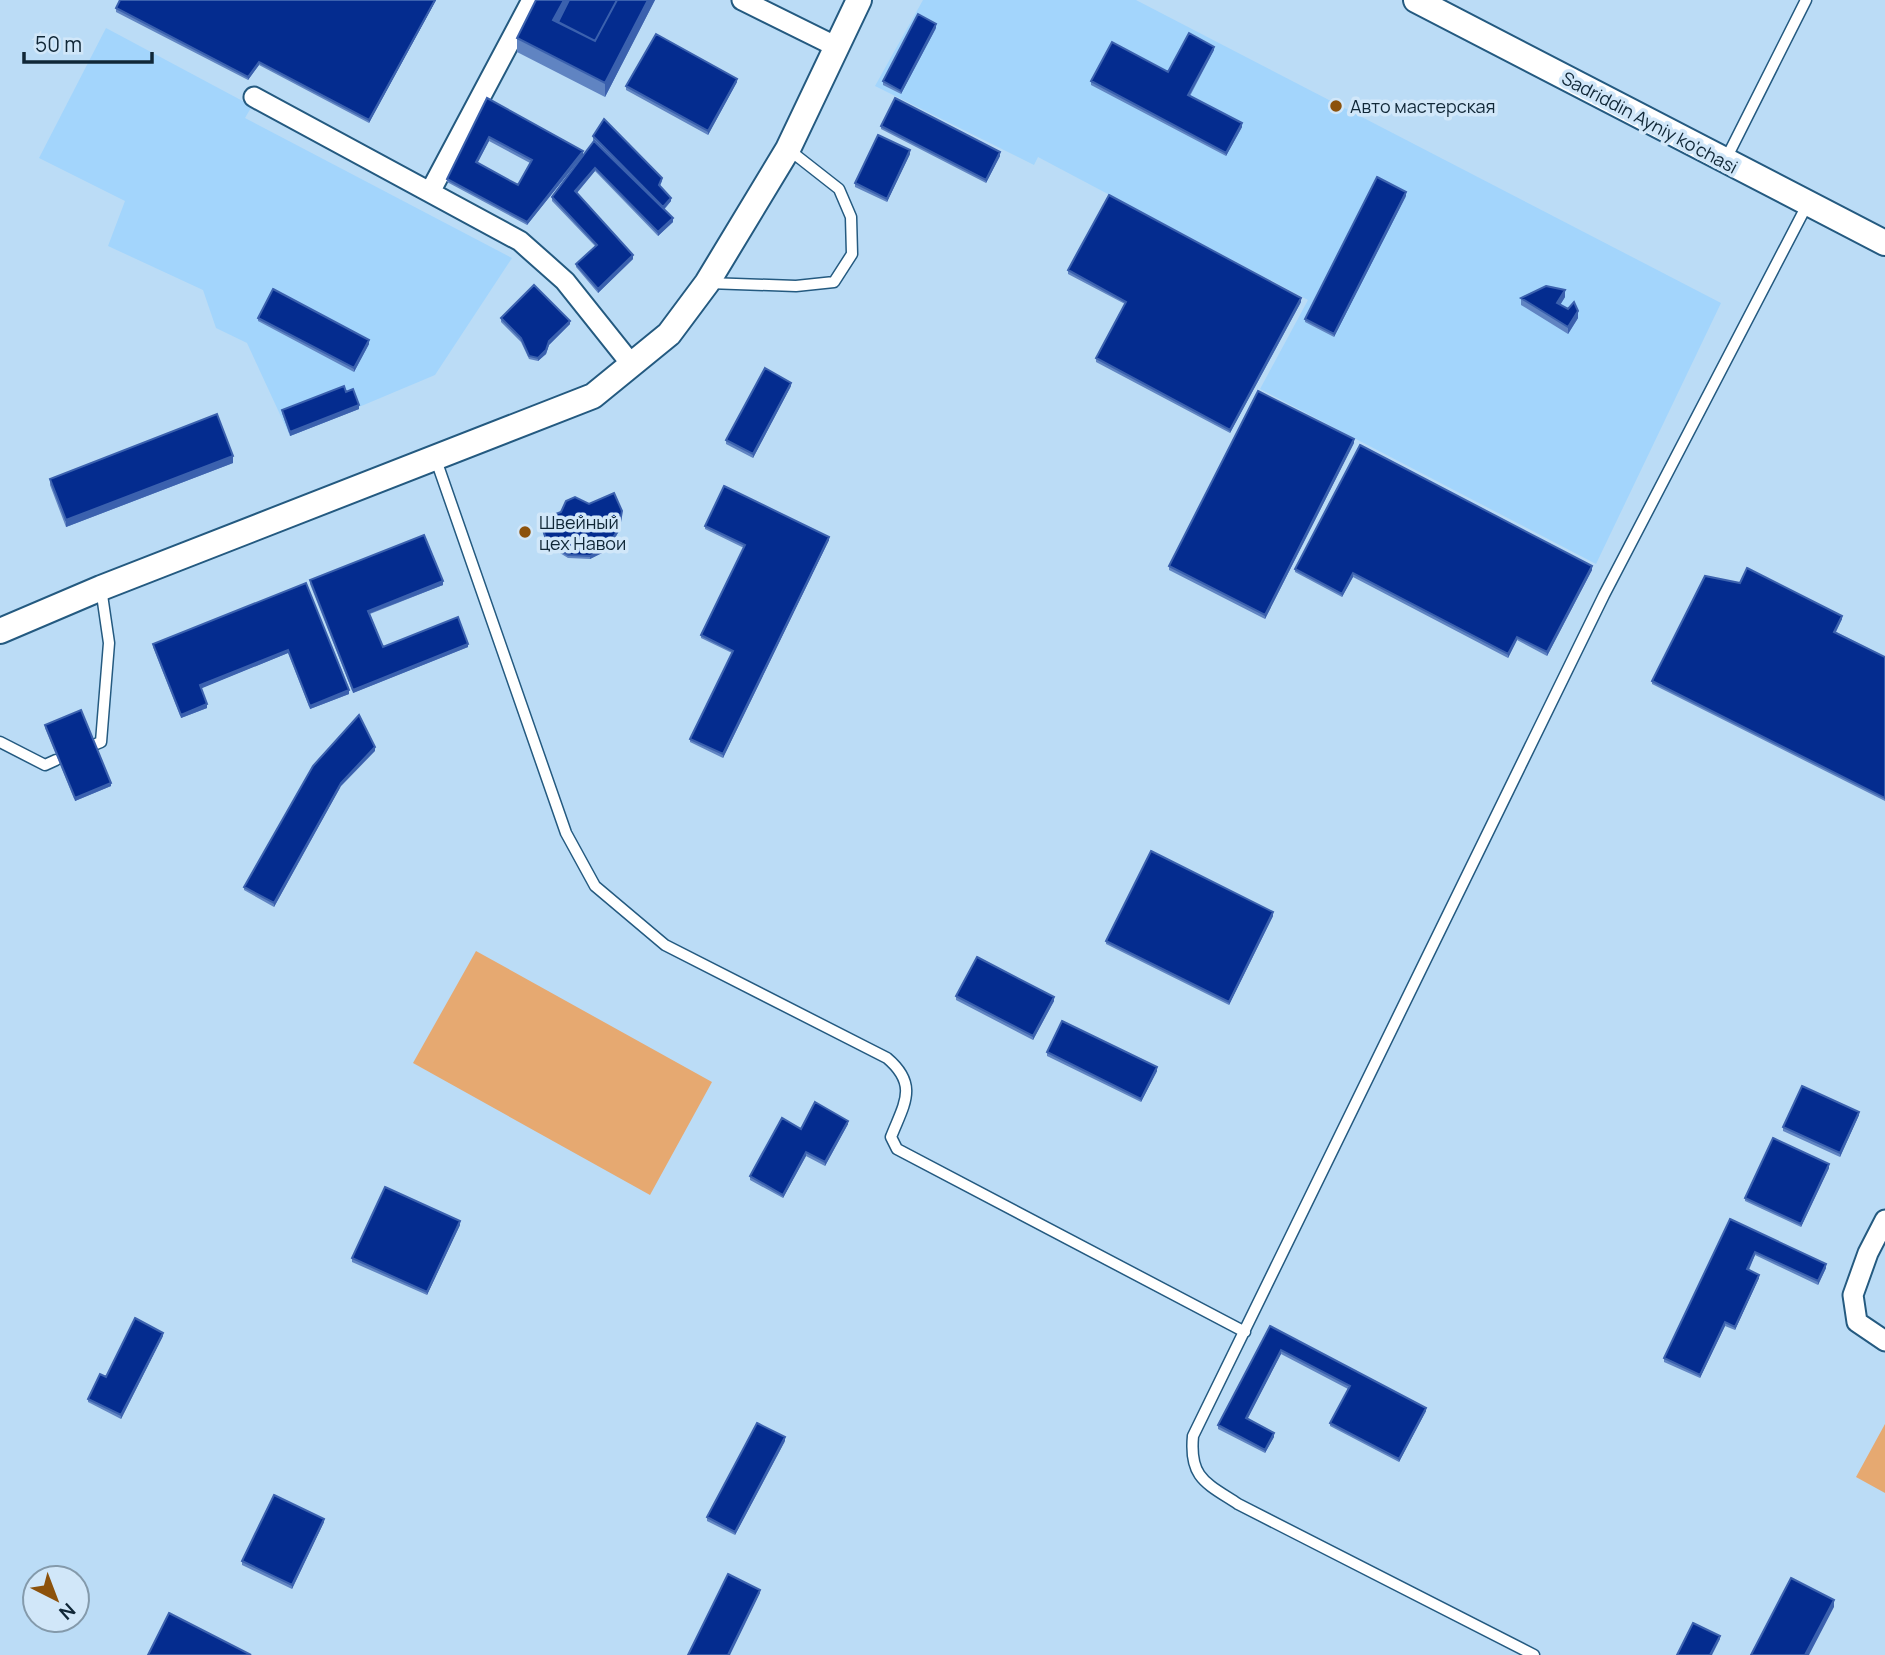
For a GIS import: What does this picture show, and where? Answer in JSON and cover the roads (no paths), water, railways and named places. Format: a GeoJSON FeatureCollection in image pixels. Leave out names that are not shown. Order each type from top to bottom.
{"type":"FeatureCollection","features":[{"type":"Feature","properties":{"kind":"street"},"geometry":{"type":"LineString","coordinates":[[430,192],[532,0]]}},
{"type":"Feature","properties":{"kind":"street"},"geometry":{"type":"LineString","coordinates":[[741,0],[837,47]]}},
{"type":"Feature","properties":{"kind":"street"},"geometry":{"type":"LineString","coordinates":[[0,631],[101,588],[593,396],[669,334],[707,282],[788,149],[859,0]]}},
{"type":"Feature","properties":{"kind":"street","name":"Sadriddin Ayniy ko'chasi"},"geometry":{"type":"LineString","coordinates":[[1416,0],[1885,243]]}},
{"type":"Feature","properties":{"kind":"street"},"geometry":{"type":"LineString","coordinates":[[254,97],[520,241],[565,281],[632,365]]}},
{"type":"Feature","properties":{"kind":"street"},"geometry":{"type":"LineString","coordinates":[[1885,1220],[1868,1253],[1853,1295],[1857,1322],[1885,1341]]}},
{"type":"Feature","properties":{"kind":"lane"},"geometry":{"type":"LineString","coordinates":[[1724,161],[1806,0]]}},
{"type":"Feature","properties":{"kind":"lane"},"geometry":{"type":"LineString","coordinates":[[707,282],[796,286],[834,282],[852,254],[851,217],[839,189],[788,149]]}},
{"type":"Feature","properties":{"kind":"lane"},"geometry":{"type":"LineString","coordinates":[[1534,1655],[1238,1504],[1206,1483],[1191,1461],[1193,1436],[1604,595],[1807,204]]}},
{"type":"Feature","properties":{"kind":"lane"},"geometry":{"type":"LineString","coordinates":[[435,457],[566,833],[595,886],[637,925],[665,945],[887,1058],[901,1070],[908,1091],[891,1137],[897,1149],[1245,1332]]}},
{"type":"Feature","properties":{"kind":"lane"},"geometry":{"type":"LineString","coordinates":[[96,744],[100,742],[109,643],[101,588]]}},
{"type":"Feature","properties":{"kind":"lane"},"geometry":{"type":"LineString","coordinates":[[0,742],[44,765],[56,760]]}},
{"type":"Feature","properties":{"kind":"place","name":"Авто мастерская"},"geometry":{"type":"Point","coordinates":[1336,106]}},
{"type":"Feature","properties":{"kind":"place","name":"Швейный цех Навои"},"geometry":{"type":"Point","coordinates":[525,532]}}]}
